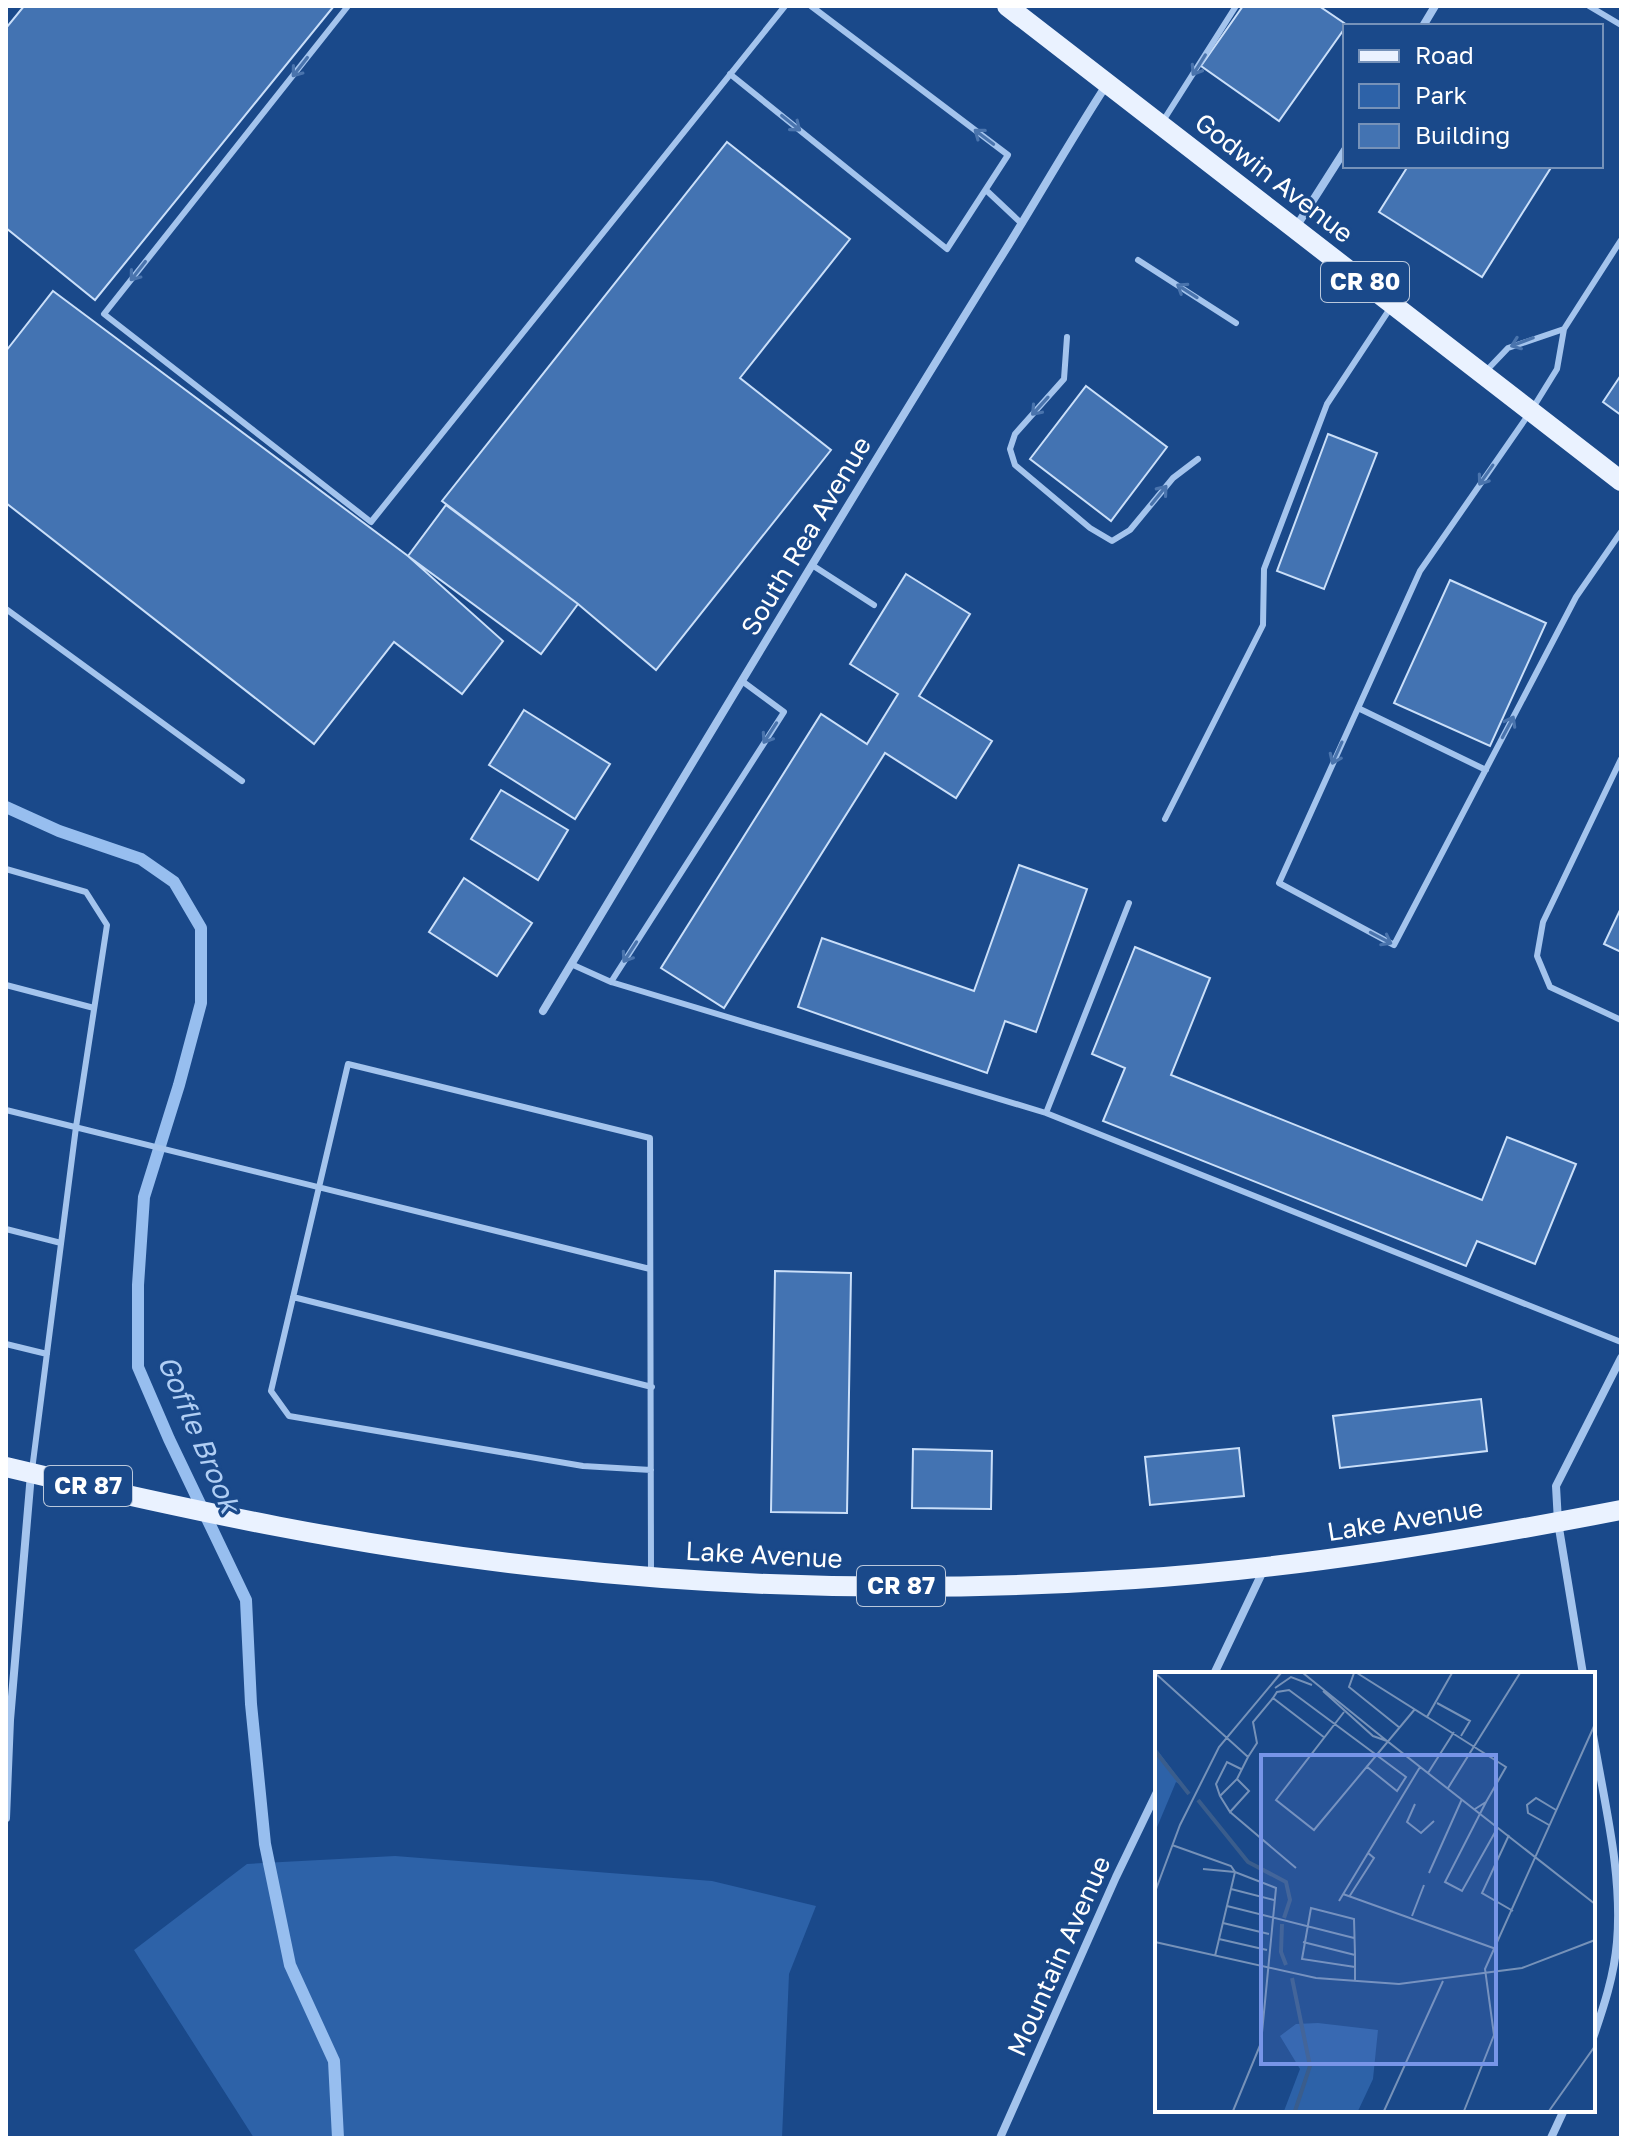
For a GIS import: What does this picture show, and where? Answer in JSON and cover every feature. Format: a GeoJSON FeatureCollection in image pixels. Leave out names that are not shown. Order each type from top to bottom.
{"type":"FeatureCollection","features":[{"type":"Feature","properties":{"kind":"main road","name":"Godwin Avenue"},"geometry":{"type":"LineString","coordinates":[[1007,6],[1621,481]]}},
{"type":"Feature","properties":{"kind":"main road","name":"Lake Avenue"},"geometry":{"type":"LineString","coordinates":[[6,1467],[245,1520],[382,1546],[555,1569],[787,1585],[961,1586],[1135,1579],[1265,1567],[1424,1546],[1621,1510]]}},
{"type":"Feature","properties":{"kind":"street"},"geometry":{"type":"LineString","coordinates":[[1424,24],[1435,6]]}},
{"type":"Feature","properties":{"kind":"street","name":"South Rea Avenue"},"geometry":{"type":"LineString","coordinates":[[543,1011],[1107,84]]}},
{"type":"Feature","properties":{"kind":"street"},"geometry":{"type":"LineString","coordinates":[[1295,228],[1343,153]]}},
{"type":"Feature","properties":{"kind":"street"},"geometry":{"type":"LineString","coordinates":[[1583,1672],[1558,1522],[1556,1486],[1621,1358]]}},
{"type":"Feature","properties":{"kind":"street"},"geometry":{"type":"LineString","coordinates":[[6,1818],[10,1720],[31,1473]]}},
{"type":"Feature","properties":{"kind":"street"},"geometry":{"type":"LineString","coordinates":[[1215,1672],[1265,1567]]}},
{"type":"Feature","properties":{"kind":"street"},"geometry":{"type":"LineString","coordinates":[[1595,1748],[1618,1895],[1617,1943],[1611,1981],[1595,2032]]}},
{"type":"Feature","properties":{"kind":"street","name":"Mountain Avenue"},"geometry":{"type":"LineString","coordinates":[[1000,2138],[1155,1796]]}},
{"type":"Feature","properties":{"kind":"street"},"geometry":{"type":"LineString","coordinates":[[1551,2138],[1563,2112]]}},
{"type":"Feature","properties":{"kind":"lane"},"geometry":{"type":"LineString","coordinates":[[348,6],[104,314],[371,522],[785,6]]}},
{"type":"Feature","properties":{"kind":"lane"},"geometry":{"type":"LineString","coordinates":[[730,74],[947,249],[1008,155],[811,6]]}},
{"type":"Feature","properties":{"kind":"lane"},"geometry":{"type":"LineString","coordinates":[[1162,124],[1236,6]]}},
{"type":"Feature","properties":{"kind":"lane"},"geometry":{"type":"LineString","coordinates":[[1589,6],[1621,25]]}},
{"type":"Feature","properties":{"kind":"lane"},"geometry":{"type":"LineString","coordinates":[[986,190],[1022,224]]}},
{"type":"Feature","properties":{"kind":"lane"},"geometry":{"type":"LineString","coordinates":[[1621,240],[1564,329],[1557,369],[1420,571],[1279,883],[1394,945],[1576,597],[1621,532]]}},
{"type":"Feature","properties":{"kind":"lane"},"geometry":{"type":"LineString","coordinates":[[1138,260],[1236,323]]}},
{"type":"Feature","properties":{"kind":"lane"},"geometry":{"type":"LineString","coordinates":[[1165,819],[1263,625],[1264,569],[1327,404],[1393,304]]}},
{"type":"Feature","properties":{"kind":"lane"},"geometry":{"type":"LineString","coordinates":[[1483,374],[1508,348],[1564,329]]}},
{"type":"Feature","properties":{"kind":"lane"},"geometry":{"type":"LineString","coordinates":[[1067,337],[1064,379],[1015,434],[1010,449],[1015,465],[1090,528],[1112,541],[1130,530],[1173,478],[1198,459]]}},
{"type":"Feature","properties":{"kind":"lane"},"geometry":{"type":"LineString","coordinates":[[812,565],[874,605]]}},
{"type":"Feature","properties":{"kind":"lane"},"geometry":{"type":"LineString","coordinates":[[6,609],[242,781]]}},
{"type":"Feature","properties":{"kind":"lane"},"geometry":{"type":"LineString","coordinates":[[611,982],[784,712],[742,681]]}},
{"type":"Feature","properties":{"kind":"lane"},"geometry":{"type":"LineString","coordinates":[[1358,708],[1486,770]]}},
{"type":"Feature","properties":{"kind":"lane"},"geometry":{"type":"LineString","coordinates":[[1621,759],[1543,922],[1537,956],[1550,987],[1621,1020]]}},
{"type":"Feature","properties":{"kind":"lane"},"geometry":{"type":"LineString","coordinates":[[6,869],[86,892],[107,925],[76,1127],[31,1473]]}},
{"type":"Feature","properties":{"kind":"lane"},"geometry":{"type":"LineString","coordinates":[[1046,1113],[1129,903]]}},
{"type":"Feature","properties":{"kind":"lane"},"geometry":{"type":"LineString","coordinates":[[571,964],[611,982],[1046,1113],[1621,1342]]}},
{"type":"Feature","properties":{"kind":"lane"},"geometry":{"type":"LineString","coordinates":[[6,985],[94,1008]]}},
{"type":"Feature","properties":{"kind":"lane"},"geometry":{"type":"LineString","coordinates":[[651,1470],[583,1466],[289,1416],[271,1391],[348,1064],[650,1138],[652,1387],[651,1575]]}},
{"type":"Feature","properties":{"kind":"lane"},"geometry":{"type":"LineString","coordinates":[[6,1110],[650,1269]]}},
{"type":"Feature","properties":{"kind":"lane"},"geometry":{"type":"LineString","coordinates":[[6,1229],[61,1243]]}},
{"type":"Feature","properties":{"kind":"lane"},"geometry":{"type":"LineString","coordinates":[[293,1297],[652,1387]]}},
{"type":"Feature","properties":{"kind":"lane"},"geometry":{"type":"LineString","coordinates":[[6,1344],[47,1354]]}},
{"type":"Feature","properties":{"kind":"green space"},"geometry":{"type":"Polygon","coordinates":[[[395,1856],[712,1881],[816,1906],[789,1974],[782,2138],[254,2138],[134,1950],[247,1864],[395,1856]]]}},
{"type":"Feature","properties":{"kind":"building"},"geometry":{"type":"Polygon","coordinates":[[[24,6],[334,6],[95,300],[6,228],[6,28],[24,6]]]}},
{"type":"Feature","properties":{"kind":"building"},"geometry":{"type":"Polygon","coordinates":[[[1243,6],[1319,6],[1346,24],[1279,121],[1201,66],[1243,6]]]}},
{"type":"Feature","properties":{"kind":"building"},"geometry":{"type":"Polygon","coordinates":[[[727,142],[850,239],[740,378],[831,450],[656,670],[578,604],[442,501],[727,142]]]}},
{"type":"Feature","properties":{"kind":"building"},"geometry":{"type":"Polygon","coordinates":[[[1407,168],[1551,168],[1482,277],[1379,212],[1407,168]]]}},
{"type":"Feature","properties":{"kind":"building"},"geometry":{"type":"Polygon","coordinates":[[[53,291],[408,556],[503,641],[462,694],[394,642],[314,744],[6,503],[6,351],[53,291]]]}},
{"type":"Feature","properties":{"kind":"building"},"geometry":{"type":"Polygon","coordinates":[[[1621,375],[1621,415],[1603,402],[1621,375]]]}},
{"type":"Feature","properties":{"kind":"building"},"geometry":{"type":"Polygon","coordinates":[[[1086,386],[1167,447],[1111,521],[1030,459],[1086,386]]]}},
{"type":"Feature","properties":{"kind":"building"},"geometry":{"type":"Polygon","coordinates":[[[1328,434],[1377,453],[1324,589],[1277,571],[1328,434]]]}},
{"type":"Feature","properties":{"kind":"building"},"geometry":{"type":"Polygon","coordinates":[[[446,505],[578,604],[541,654],[408,556],[446,505]]]}},
{"type":"Feature","properties":{"kind":"building"},"geometry":{"type":"Polygon","coordinates":[[[906,574],[970,614],[919,696],[992,741],[956,798],[885,753],[724,1008],[661,968],[821,714],[867,744],[898,694],[850,664],[906,574]]]}},
{"type":"Feature","properties":{"kind":"building"},"geometry":{"type":"Polygon","coordinates":[[[1450,580],[1546,623],[1490,746],[1394,703],[1450,580]]]}},
{"type":"Feature","properties":{"kind":"building"},"geometry":{"type":"Polygon","coordinates":[[[524,710],[610,764],[575,819],[489,765],[524,710]]]}},
{"type":"Feature","properties":{"kind":"building"},"geometry":{"type":"Polygon","coordinates":[[[501,790],[568,830],[538,880],[471,839],[501,790]]]}},
{"type":"Feature","properties":{"kind":"building"},"geometry":{"type":"Polygon","coordinates":[[[1019,865],[1087,889],[1036,1032],[1005,1021],[987,1073],[798,1007],[822,938],[974,991],[1019,865]]]}},
{"type":"Feature","properties":{"kind":"building"},"geometry":{"type":"Polygon","coordinates":[[[464,878],[532,923],[497,976],[429,932],[464,878]]]}},
{"type":"Feature","properties":{"kind":"building"},"geometry":{"type":"Polygon","coordinates":[[[1621,908],[1621,952],[1604,944],[1621,908]]]}},
{"type":"Feature","properties":{"kind":"building"},"geometry":{"type":"Polygon","coordinates":[[[1135,947],[1210,978],[1171,1075],[1482,1200],[1507,1137],[1576,1164],[1535,1264],[1477,1241],[1466,1266],[1103,1121],[1125,1068],[1092,1054],[1135,947]]]}},
{"type":"Feature","properties":{"kind":"building"},"geometry":{"type":"Polygon","coordinates":[[[775,1271],[851,1273],[847,1513],[771,1512],[775,1271]]]}},
{"type":"Feature","properties":{"kind":"building"},"geometry":{"type":"Polygon","coordinates":[[[1481,1399],[1487,1451],[1340,1468],[1333,1416],[1481,1399]]]}},
{"type":"Feature","properties":{"kind":"building"},"geometry":{"type":"Polygon","coordinates":[[[1239,1448],[1244,1496],[1150,1505],[1145,1457],[1239,1448]]]}},
{"type":"Feature","properties":{"kind":"building"},"geometry":{"type":"Polygon","coordinates":[[[913,1449],[992,1451],[991,1509],[912,1508],[913,1449]]]}},
{"type":"Feature","properties":{"kind":"waterway","name":"Goffle Brook"},"geometry":{"type":"LineString","coordinates":[[6,807],[59,831],[141,859],[174,882],[201,928],[201,1003],[144,1197],[138,1285],[138,1367],[246,1600],[251,1704],[265,1844],[290,1965],[334,2061],[338,2138]]}}]}
